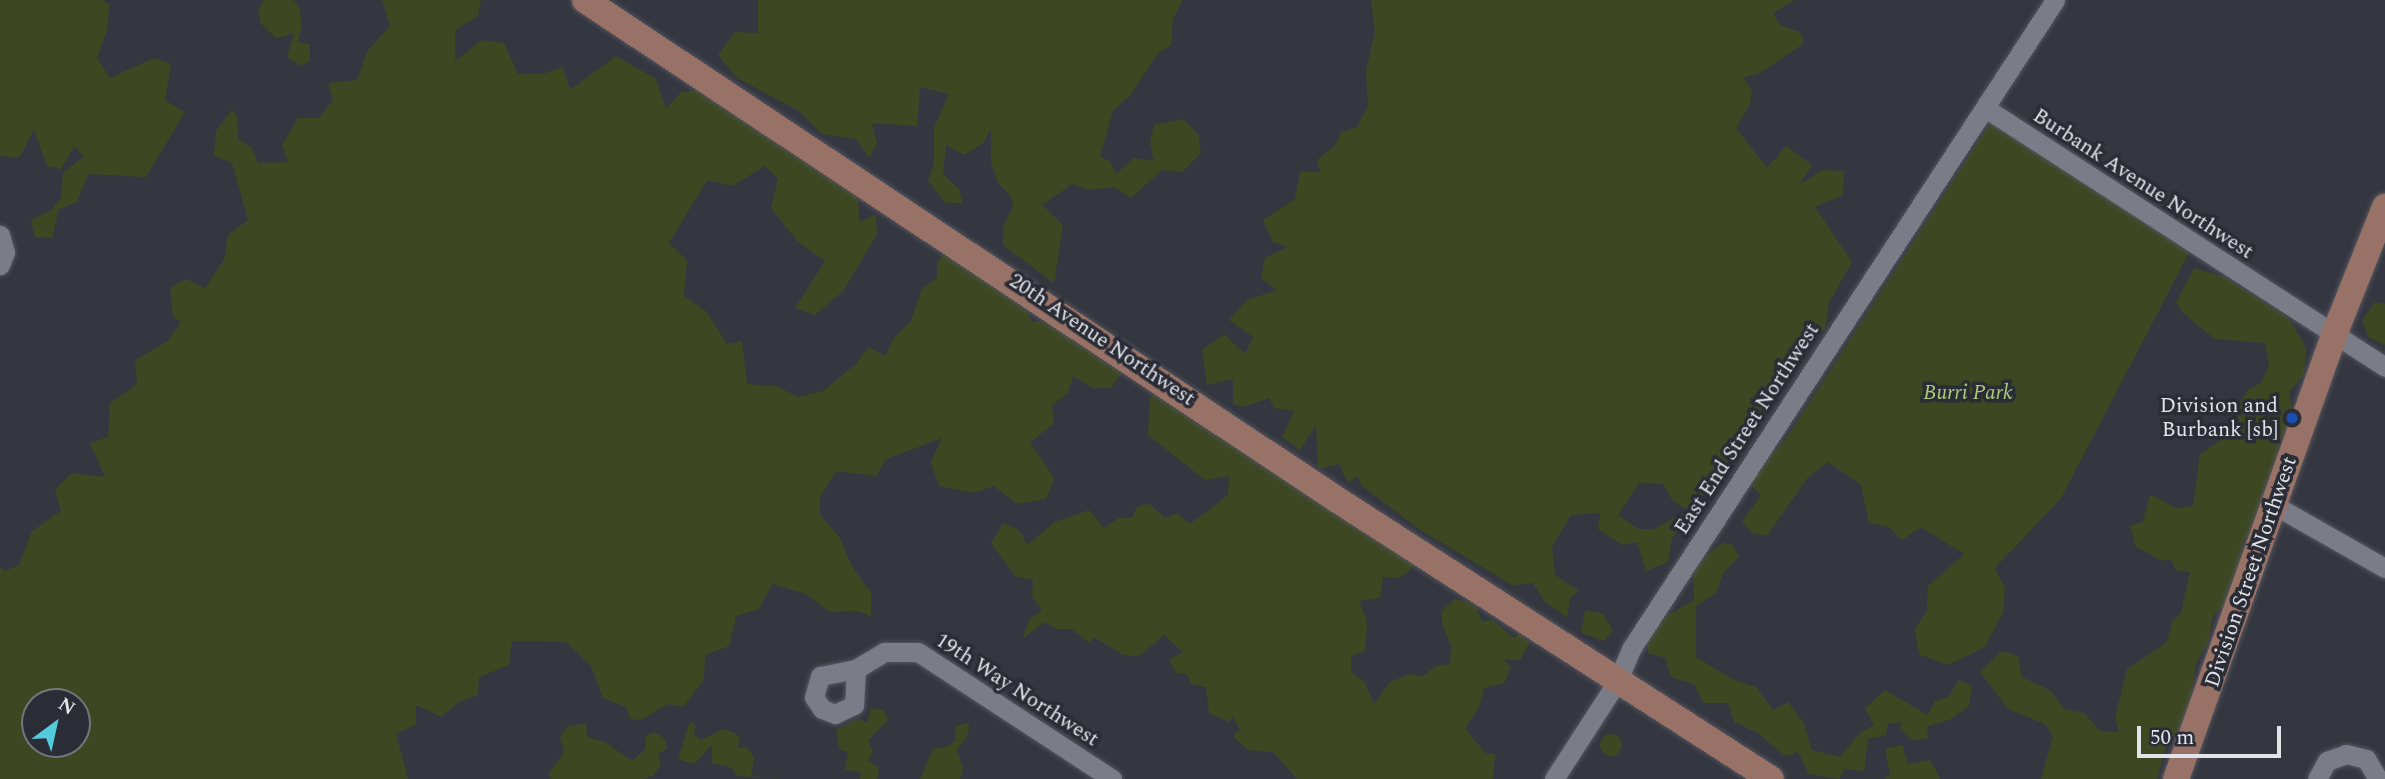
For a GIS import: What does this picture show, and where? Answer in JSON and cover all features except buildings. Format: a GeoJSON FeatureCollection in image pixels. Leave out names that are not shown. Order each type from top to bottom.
{"type":"FeatureCollection","features":[{"type":"Feature","properties":{"kind":"street","name":"20th Avenue Northwest"},"geometry":{"type":"LineString","coordinates":[[585,0],[1336,499],[1771,779]]}},
{"type":"Feature","properties":{"kind":"street"},"geometry":{"type":"LineString","coordinates":[[1985,107],[2055,0]]}},
{"type":"Feature","properties":{"kind":"street","name":"East End Street Northwest"},"geometry":{"type":"LineString","coordinates":[[1554,779],[1618,680],[1630,649],[1985,107]]}},
{"type":"Feature","properties":{"kind":"street","name":"Burbank Avenue Northwest"},"geometry":{"type":"LineString","coordinates":[[1985,107],[2385,367]]}},
{"type":"Feature","properties":{"kind":"street","name":"Division Street Northwest"},"geometry":{"type":"LineString","coordinates":[[2176,779],[2334,335],[2385,207]]}},
{"type":"Feature","properties":{"kind":"street"},"geometry":{"type":"LineString","coordinates":[[0,236],[5,252],[0,265]]}},
{"type":"Feature","properties":{"kind":"street"},"geometry":{"type":"LineString","coordinates":[[2274,505],[2385,568]]}},
{"type":"Feature","properties":{"kind":"street","name":"19th Way Northwest"},"geometry":{"type":"LineString","coordinates":[[856,669],[884,652],[918,652],[1083,771],[1112,779]]}},
{"type":"Feature","properties":{"kind":"street"},"geometry":{"type":"LineString","coordinates":[[2317,779],[2327,761],[2346,754],[2366,760],[2378,779]]}},
{"type":"Feature","properties":{"kind":"green space"},"geometry":{"type":"Polygon","coordinates":[[[0,0],[103,0],[109,4],[108,27],[97,58],[110,78],[154,58],[171,64],[165,100],[185,112],[146,177],[88,174],[77,202],[59,209],[52,238],[35,237],[31,220],[51,210],[61,198],[63,173],[83,157],[75,146],[61,169],[47,166],[34,130],[19,158],[0,156],[0,0]]]}},
{"type":"Feature","properties":{"kind":"green space"},"geometry":{"type":"Polygon","coordinates":[[[264,0],[293,0],[299,6],[302,26],[298,42],[310,44],[310,60],[301,66],[287,57],[294,33],[276,38],[261,24],[258,9],[264,0]]]}},
{"type":"Feature","properties":{"kind":"green space"},"geometry":{"type":"Polygon","coordinates":[[[382,0],[481,0],[478,16],[455,30],[455,61],[482,40],[504,43],[518,74],[543,74],[563,67],[570,90],[616,56],[656,79],[666,109],[681,92],[703,89],[858,194],[859,222],[876,214],[877,234],[844,290],[815,315],[795,308],[825,261],[797,241],[771,208],[778,179],[765,166],[732,186],[707,180],[669,243],[687,260],[684,296],[706,311],[727,344],[742,341],[747,384],[776,386],[798,397],[823,391],[856,364],[868,347],[885,356],[894,338],[911,321],[922,289],[937,278],[937,262],[946,252],[1021,294],[1031,322],[1050,320],[1124,370],[1111,388],[1092,388],[1073,376],[1068,393],[1052,405],[1054,424],[1030,442],[1054,478],[1046,499],[1017,504],[994,486],[973,493],[939,486],[931,462],[942,438],[886,459],[876,476],[836,471],[820,497],[820,515],[840,538],[852,567],[871,593],[871,617],[859,611],[830,612],[806,594],[772,584],[759,609],[736,616],[729,646],[705,655],[704,680],[683,707],[668,704],[641,720],[630,719],[626,707],[603,698],[591,666],[566,642],[512,641],[509,665],[479,677],[478,695],[460,701],[441,717],[416,705],[416,724],[396,734],[408,779],[0,779],[0,567],[5,571],[19,565],[32,531],[61,511],[55,490],[72,473],[105,477],[90,443],[108,437],[110,403],[137,384],[135,360],[168,341],[181,322],[173,317],[170,288],[186,279],[205,288],[224,260],[228,235],[248,220],[232,163],[214,156],[216,131],[232,109],[237,116],[238,139],[251,147],[258,163],[288,162],[282,145],[298,118],[319,118],[333,100],[328,83],[357,80],[368,50],[390,26],[382,0]]]}},
{"type":"Feature","properties":{"kind":"green space"},"geometry":{"type":"Polygon","coordinates":[[[758,0],[1183,0],[1173,19],[1171,45],[1158,53],[1129,97],[1113,110],[1100,157],[1110,161],[1116,174],[1134,158],[1154,161],[1150,143],[1154,125],[1183,119],[1198,134],[1201,153],[1182,172],[1162,170],[1131,198],[1113,187],[1088,190],[1072,184],[1042,205],[1063,225],[1054,283],[1003,245],[1003,226],[1013,207],[1012,198],[998,183],[991,162],[991,129],[983,143],[964,155],[946,145],[943,174],[959,189],[963,203],[945,203],[928,180],[934,163],[934,128],[949,94],[920,87],[917,126],[872,123],[877,144],[869,158],[856,139],[822,134],[799,111],[737,78],[718,55],[735,32],[758,33],[758,0]]]}},
{"type":"Feature","properties":{"kind":"green space"},"geometry":{"type":"Polygon","coordinates":[[[1371,0],[1795,0],[1773,13],[1780,25],[1800,32],[1804,43],[1760,73],[1743,78],[1752,90],[1750,104],[1736,128],[1767,168],[1786,146],[1812,165],[1799,185],[1823,170],[1844,171],[1843,195],[1815,207],[1852,262],[1829,303],[1825,330],[1796,340],[1771,389],[1767,411],[1748,445],[1722,467],[1715,486],[1685,509],[1673,501],[1663,484],[1639,483],[1618,515],[1638,529],[1654,529],[1697,506],[1672,538],[1668,562],[1646,571],[1637,542],[1622,545],[1598,529],[1600,513],[1571,515],[1552,547],[1555,575],[1579,591],[1570,598],[1567,617],[1544,601],[1533,583],[1512,585],[1419,529],[1361,485],[1358,476],[1348,483],[1339,464],[1318,469],[1316,425],[1300,450],[1282,437],[1294,411],[1274,408],[1269,398],[1244,407],[1233,404],[1233,379],[1207,385],[1202,350],[1224,334],[1245,354],[1253,337],[1229,320],[1247,300],[1277,290],[1261,278],[1265,258],[1288,247],[1273,242],[1263,220],[1295,199],[1300,172],[1320,172],[1317,160],[1335,145],[1341,132],[1357,127],[1368,106],[1366,71],[1375,32],[1371,0]]]}},
{"type":"Feature","properties":{"kind":"green space","name":"Burri Park"},"geometry":{"type":"Polygon","coordinates":[[[1992,120],[2189,253],[2061,498],[1995,568],[2005,588],[2003,612],[1985,647],[1948,665],[1919,654],[1915,629],[1927,610],[1928,586],[1964,554],[1921,527],[1902,540],[1889,527],[1869,523],[1861,485],[1828,462],[1808,477],[1767,536],[1753,533],[1742,522],[1761,495],[1748,482],[1787,437],[1992,120]]]}},
{"type":"Feature","properties":{"kind":"green space"},"geometry":{"type":"Polygon","coordinates":[[[2194,268],[2225,277],[2289,318],[2306,348],[2304,375],[2289,391],[2294,425],[2277,444],[2281,479],[2259,504],[2257,528],[2243,542],[2235,594],[2213,616],[2208,643],[2196,663],[2188,720],[2167,743],[2157,779],[2041,779],[2053,736],[2045,724],[2008,709],[1980,672],[2002,651],[2018,656],[2022,677],[2051,691],[2064,709],[2084,713],[2100,731],[2119,732],[2115,718],[2127,669],[2167,642],[2172,622],[2181,613],[2190,572],[2176,570],[2170,559],[2162,561],[2136,547],[2130,526],[2143,522],[2150,494],[2176,508],[2193,506],[2200,454],[2241,427],[2235,410],[2248,390],[2261,383],[2269,366],[2265,343],[2215,339],[2183,313],[2176,302],[2194,268]]]}},
{"type":"Feature","properties":{"kind":"green space"},"geometry":{"type":"Polygon","coordinates":[[[2375,302],[2385,304],[2385,345],[2368,337],[2362,320],[2375,302]]]}},
{"type":"Feature","properties":{"kind":"green space"},"geometry":{"type":"Polygon","coordinates":[[[1176,381],[1416,565],[1400,578],[1383,577],[1380,598],[1359,601],[1367,621],[1365,651],[1351,656],[1351,672],[1364,681],[1374,704],[1390,682],[1410,674],[1423,676],[1436,666],[1450,664],[1451,646],[1442,624],[1442,611],[1454,599],[1475,604],[1482,621],[1493,620],[1514,638],[1520,633],[1530,643],[1520,660],[1503,659],[1511,667],[1504,683],[1484,688],[1479,708],[1465,728],[1485,753],[1495,754],[1493,779],[1297,779],[1273,752],[1248,750],[1233,736],[1240,730],[1233,717],[1229,722],[1209,713],[1206,687],[1192,684],[1186,674],[1176,673],[1169,659],[1183,652],[1164,635],[1139,656],[1123,655],[1094,637],[1089,643],[1072,629],[1056,629],[1045,622],[1022,639],[1030,619],[1042,610],[1032,597],[1033,580],[1015,576],[991,543],[1003,523],[1019,530],[1027,545],[1055,522],[1089,510],[1104,528],[1119,518],[1132,518],[1136,508],[1148,503],[1165,518],[1177,513],[1190,524],[1228,495],[1229,476],[1205,480],[1148,435],[1150,397],[1176,381]]]}},
{"type":"Feature","properties":{"kind":"green space"},"geometry":{"type":"Polygon","coordinates":[[[1722,543],[1733,545],[1739,557],[1723,573],[1717,592],[1696,606],[1696,657],[1736,681],[1756,687],[1773,710],[1788,702],[1804,723],[1812,750],[1840,757],[1861,732],[1874,725],[1865,708],[1885,690],[1927,715],[1935,701],[1948,697],[1959,680],[1972,686],[1969,706],[1949,720],[1928,726],[1927,739],[1913,740],[1900,729],[1901,722],[1888,724],[1886,735],[1868,739],[1864,771],[1844,769],[1839,779],[1809,774],[1798,752],[1785,756],[1758,733],[1734,722],[1728,703],[1703,703],[1694,684],[1671,677],[1665,658],[1648,653],[1646,638],[1656,622],[1694,600],[1694,566],[1722,543]]]}},
{"type":"Feature","properties":{"kind":"green space"},"geometry":{"type":"Polygon","coordinates":[[[1585,610],[1603,614],[1613,630],[1604,641],[1581,633],[1585,610]]]}},
{"type":"Feature","properties":{"kind":"green space"},"geometry":{"type":"Polygon","coordinates":[[[871,708],[884,710],[888,721],[868,740],[873,752],[868,761],[879,768],[877,779],[860,779],[861,772],[845,770],[848,752],[839,749],[836,730],[858,718],[867,723],[871,708]]]}},
{"type":"Feature","properties":{"kind":"green space"},"geometry":{"type":"Polygon","coordinates":[[[690,721],[696,726],[694,735],[701,740],[723,729],[740,737],[738,748],[746,747],[754,757],[751,776],[786,779],[738,776],[730,767],[712,763],[712,745],[694,764],[678,759],[690,721]]]}},
{"type":"Feature","properties":{"kind":"green space"},"geometry":{"type":"Polygon","coordinates":[[[586,723],[587,737],[605,742],[632,761],[645,749],[646,736],[654,732],[665,739],[667,749],[658,753],[661,765],[653,776],[643,779],[553,779],[548,774],[564,752],[560,737],[567,727],[586,723]]]}},
{"type":"Feature","properties":{"kind":"green space"},"geometry":{"type":"Polygon","coordinates":[[[969,723],[968,735],[957,750],[963,769],[960,779],[920,779],[933,749],[949,746],[956,740],[955,727],[969,723]]]}},
{"type":"Feature","properties":{"kind":"green space"},"geometry":{"type":"Polygon","coordinates":[[[1611,734],[1619,737],[1622,745],[1619,753],[1611,756],[1603,753],[1600,745],[1603,737],[1611,734]]]}},
{"type":"Feature","properties":{"kind":"green space"},"geometry":{"type":"Polygon","coordinates":[[[1902,745],[1908,764],[1930,760],[1940,779],[1885,779],[1890,775],[1885,749],[1902,745]]]}},
{"type":"Feature","properties":{"kind":"place","name":"Division and Burbank [sb]"},"geometry":{"type":"Point","coordinates":[2292,418]}}]}
